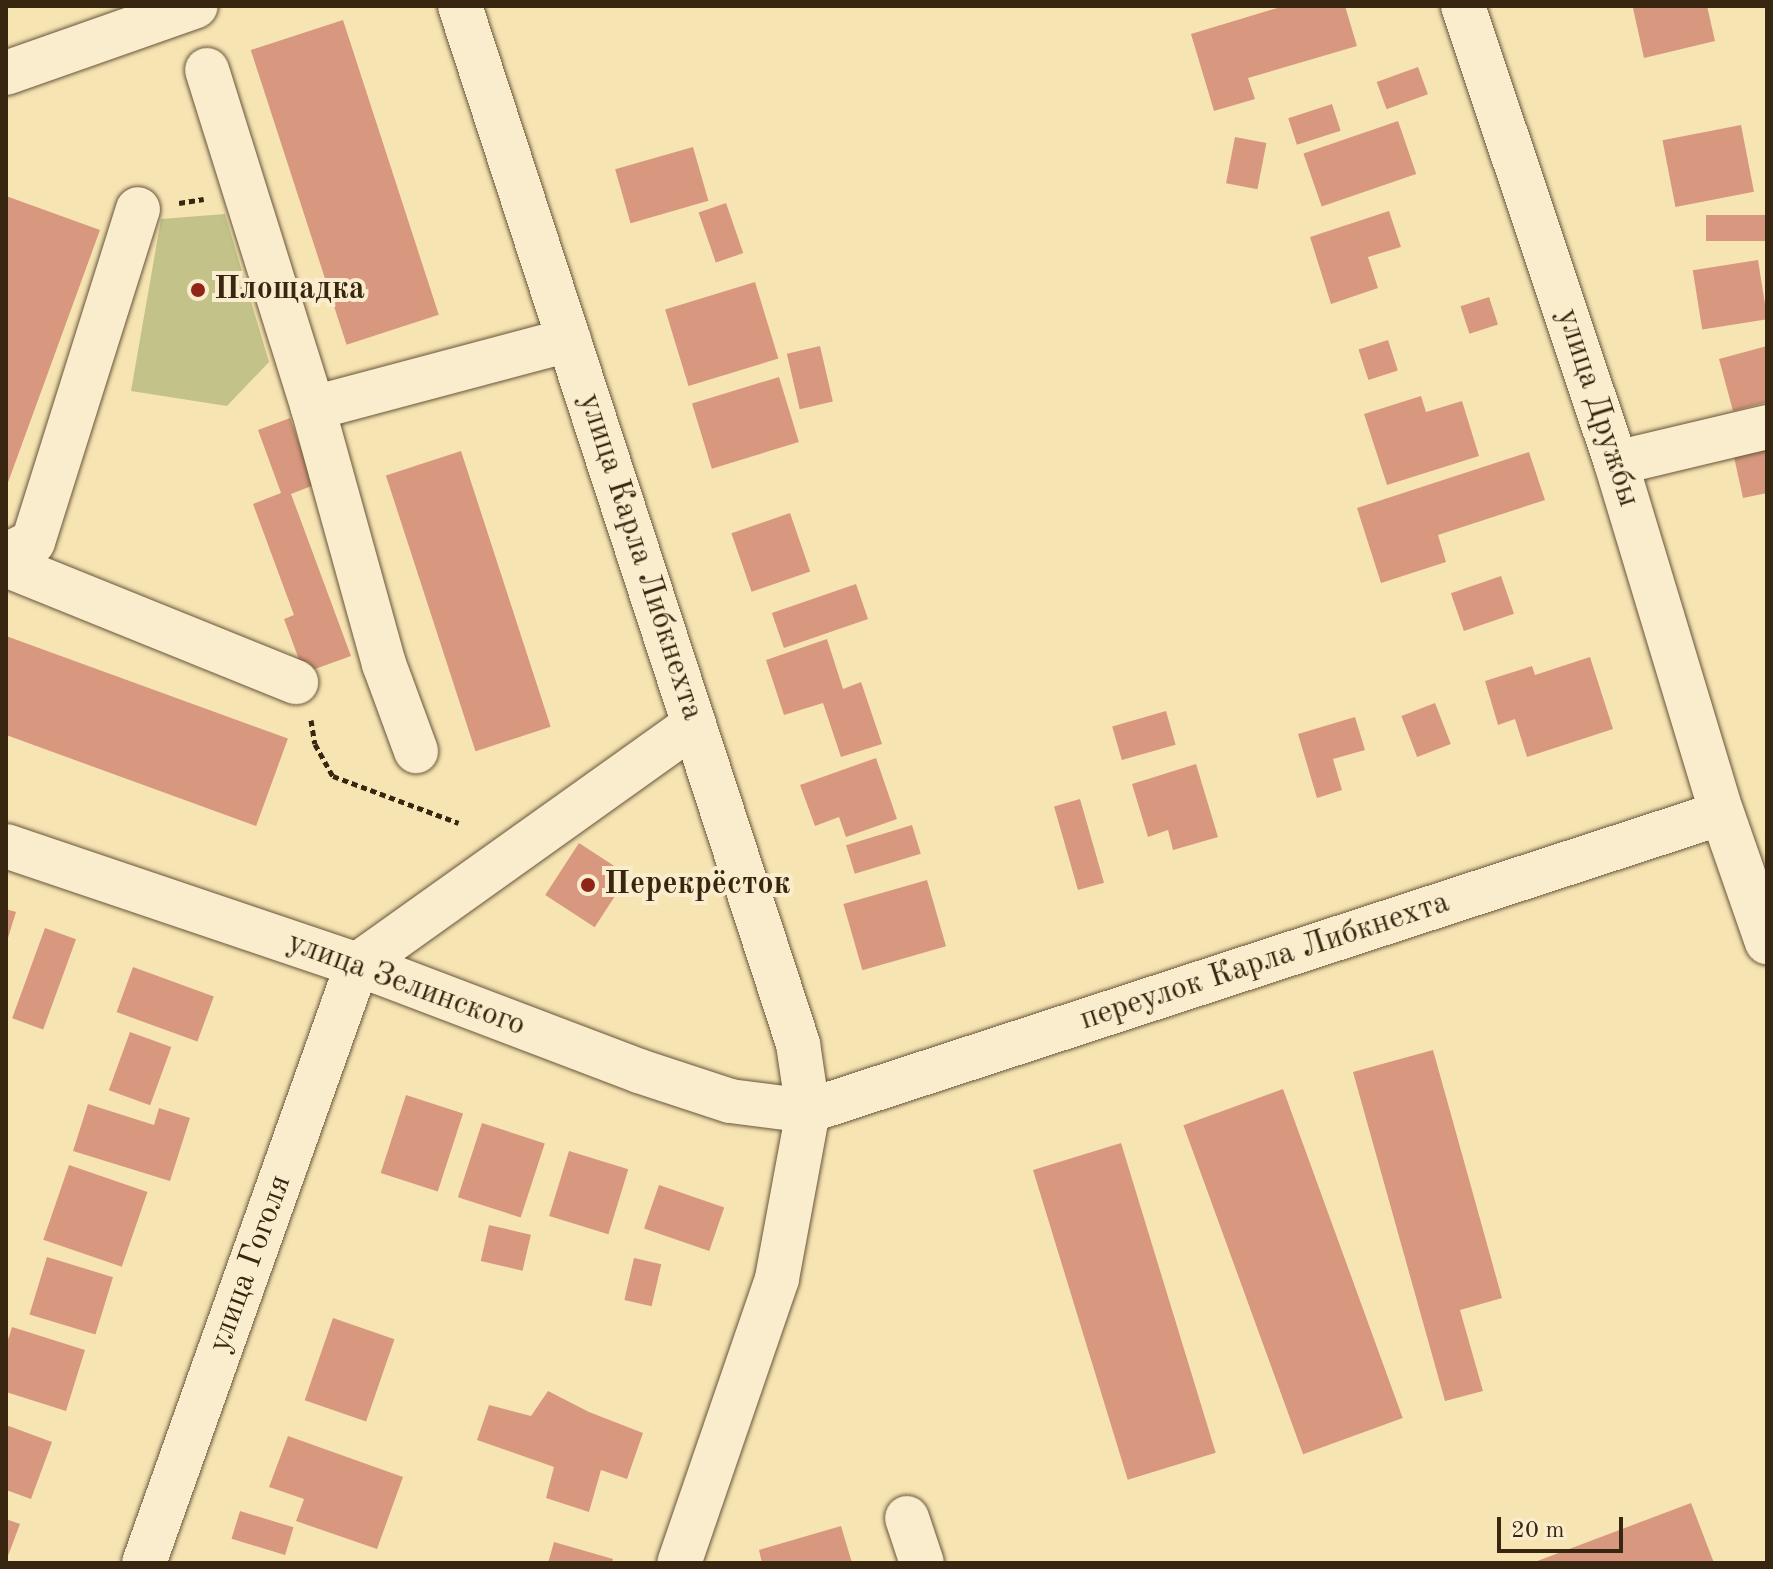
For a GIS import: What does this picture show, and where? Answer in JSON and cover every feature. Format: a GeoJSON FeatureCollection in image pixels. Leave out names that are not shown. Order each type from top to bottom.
{"type":"FeatureCollection","features":[{"type":"Feature","properties":{"kind":"street"},"geometry":{"type":"LineString","coordinates":[[6,73],[196,6]]}},
{"type":"Feature","properties":{"kind":"street","name":"улица Карла Либкнехта"},"geometry":{"type":"LineString","coordinates":[[460,6],[798,1044],[808,1111],[777,1279],[679,1563]]}},
{"type":"Feature","properties":{"kind":"street","name":"улица Дружбы"},"geometry":{"type":"LineString","coordinates":[[1463,6],[1616,463],[1722,813],[1767,942]]}},
{"type":"Feature","properties":{"kind":"street"},"geometry":{"type":"LineString","coordinates":[[207,70],[313,408],[384,664],[416,751]]}},
{"type":"Feature","properties":{"kind":"street"},"geometry":{"type":"LineString","coordinates":[[6,555],[33,542],[138,209]]}},
{"type":"Feature","properties":{"kind":"street"},"geometry":{"type":"LineString","coordinates":[[313,408],[569,340]]}},
{"type":"Feature","properties":{"kind":"street"},"geometry":{"type":"LineString","coordinates":[[1616,463],[1767,427]]}},
{"type":"Feature","properties":{"kind":"street"},"geometry":{"type":"LineString","coordinates":[[6,565],[296,682]]}},
{"type":"Feature","properties":{"kind":"street"},"geometry":{"type":"LineString","coordinates":[[357,965],[694,725]]}},
{"type":"Feature","properties":{"kind":"street","name":"переулок Карла Либкнехта"},"geometry":{"type":"LineString","coordinates":[[808,1111],[1722,813]]}},
{"type":"Feature","properties":{"kind":"street","name":"улица Зелинского"},"geometry":{"type":"LineString","coordinates":[[6,846],[357,965],[639,1071],[730,1101],[808,1111]]}},
{"type":"Feature","properties":{"kind":"street","name":"улица Гоголя"},"geometry":{"type":"LineString","coordinates":[[144,1563],[357,965]]}},
{"type":"Feature","properties":{"kind":"street"},"geometry":{"type":"LineString","coordinates":[[907,1518],[922,1563]]}},
{"type":"Feature","properties":{"kind":"path"},"geometry":{"type":"LineString","coordinates":[[138,209],[246,193]]}},
{"type":"Feature","properties":{"kind":"path"},"geometry":{"type":"LineString","coordinates":[[296,682],[309,708],[315,744],[333,776],[459,823]]}},
{"type":"Feature","properties":{"kind":"green space","name":"Площадка"},"geometry":{"type":"Polygon","coordinates":[[[225,214],[269,362],[227,406],[131,391],[161,219],[225,214]]]}},
{"type":"Feature","properties":{"kind":"building"},"geometry":{"type":"Polygon","coordinates":[[[1284,6],[1345,6],[1357,46],[1248,78],[1255,99],[1214,111],[1191,34],[1284,6]]]}},
{"type":"Feature","properties":{"kind":"building"},"geometry":{"type":"Polygon","coordinates":[[[1707,6],[1715,41],[1644,58],[1633,8],[1707,6]]]}},
{"type":"Feature","properties":{"kind":"building"},"geometry":{"type":"Polygon","coordinates":[[[343,20],[439,315],[347,345],[251,50],[343,20]]]}},
{"type":"Feature","properties":{"kind":"building"},"geometry":{"type":"Polygon","coordinates":[[[1418,67],[1428,94],[1387,109],[1377,82],[1418,67]]]}},
{"type":"Feature","properties":{"kind":"building"},"geometry":{"type":"Polygon","coordinates":[[[1332,104],[1341,131],[1297,145],[1288,118],[1332,104]]]}},
{"type":"Feature","properties":{"kind":"building"},"geometry":{"type":"Polygon","coordinates":[[[1398,121],[1416,174],[1322,207],[1303,154],[1398,121]]]}},
{"type":"Feature","properties":{"kind":"building"},"geometry":{"type":"Polygon","coordinates":[[[1741,125],[1754,192],[1675,207],[1662,140],[1741,125]]]}},
{"type":"Feature","properties":{"kind":"building"},"geometry":{"type":"Polygon","coordinates":[[[1235,137],[1266,143],[1257,189],[1226,183],[1235,137]]]}},
{"type":"Feature","properties":{"kind":"building"},"geometry":{"type":"Polygon","coordinates":[[[693,147],[708,201],[631,223],[615,169],[693,147]]]}},
{"type":"Feature","properties":{"kind":"building"},"geometry":{"type":"Polygon","coordinates":[[[6,196],[100,230],[6,488],[6,196]]]}},
{"type":"Feature","properties":{"kind":"building"},"geometry":{"type":"Polygon","coordinates":[[[726,203],[743,253],[716,263],[699,212],[726,203]]]}},
{"type":"Feature","properties":{"kind":"building"},"geometry":{"type":"Polygon","coordinates":[[[1389,211],[1401,247],[1368,257],[1378,288],[1331,304],[1310,237],[1389,211]]]}},
{"type":"Feature","properties":{"kind":"building"},"geometry":{"type":"Polygon","coordinates":[[[1706,215],[1767,215],[1767,241],[1706,241],[1706,215]]]}},
{"type":"Feature","properties":{"kind":"building"},"geometry":{"type":"Polygon","coordinates":[[[1758,260],[1767,319],[1702,330],[1693,270],[1758,260]]]}},
{"type":"Feature","properties":{"kind":"building"},"geometry":{"type":"Polygon","coordinates":[[[755,282],[778,359],[688,386],[665,309],[755,282]]]}},
{"type":"Feature","properties":{"kind":"building"},"geometry":{"type":"Polygon","coordinates":[[[1489,297],[1498,325],[1469,334],[1460,306],[1489,297]]]}},
{"type":"Feature","properties":{"kind":"building"},"geometry":{"type":"Polygon","coordinates":[[[1388,340],[1398,370],[1368,380],[1359,350],[1388,340]]]}},
{"type":"Feature","properties":{"kind":"building"},"geometry":{"type":"Polygon","coordinates":[[[820,346],[833,402],[800,409],[787,354],[820,346]]]}},
{"type":"Feature","properties":{"kind":"building"},"geometry":{"type":"Polygon","coordinates":[[[1767,346],[1767,402],[1733,411],[1719,359],[1767,346]]]}},
{"type":"Feature","properties":{"kind":"building"},"geometry":{"type":"Polygon","coordinates":[[[779,377],[799,442],[712,469],[692,404],[779,377]]]}},
{"type":"Feature","properties":{"kind":"building"},"geometry":{"type":"Polygon","coordinates":[[[1421,396],[1426,412],[1462,401],[1479,456],[1387,485],[1364,414],[1421,396]]]}},
{"type":"Feature","properties":{"kind":"building"},"geometry":{"type":"Polygon","coordinates":[[[290,418],[314,485],[291,494],[351,656],[304,673],[284,619],[294,615],[253,504],[281,493],[258,430],[290,418]]]}},
{"type":"Feature","properties":{"kind":"building"},"geometry":{"type":"Polygon","coordinates":[[[1767,450],[1767,493],[1743,498],[1734,457],[1767,450]]]}},
{"type":"Feature","properties":{"kind":"building"},"geometry":{"type":"Polygon","coordinates":[[[461,451],[551,727],[475,751],[386,475],[461,451]]]}},
{"type":"Feature","properties":{"kind":"building"},"geometry":{"type":"Polygon","coordinates":[[[1529,452],[1545,500],[1438,535],[1446,562],[1381,583],[1357,508],[1529,452]]]}},
{"type":"Feature","properties":{"kind":"building"},"geometry":{"type":"Polygon","coordinates":[[[790,513],[810,572],[752,592],[731,533],[790,513]]]}},
{"type":"Feature","properties":{"kind":"building"},"geometry":{"type":"Polygon","coordinates":[[[1501,576],[1514,614],[1464,631],[1451,593],[1501,576]]]}},
{"type":"Feature","properties":{"kind":"building"},"geometry":{"type":"Polygon","coordinates":[[[856,584],[868,619],[784,648],[772,613],[856,584]]]}},
{"type":"Feature","properties":{"kind":"building"},"geometry":{"type":"Polygon","coordinates":[[[6,636],[288,739],[256,826],[6,735],[6,636]]]}},
{"type":"Feature","properties":{"kind":"building"},"geometry":{"type":"Polygon","coordinates":[[[827,639],[843,689],[861,682],[882,744],[841,757],[823,703],[784,715],[766,660],[827,639]]]}},
{"type":"Feature","properties":{"kind":"building"},"geometry":{"type":"Polygon","coordinates":[[[1590,657],[1613,729],[1527,757],[1515,719],[1498,725],[1485,681],[1532,666],[1535,675],[1590,657]]]}},
{"type":"Feature","properties":{"kind":"building"},"geometry":{"type":"Polygon","coordinates":[[[1435,703],[1451,744],[1417,757],[1401,716],[1435,703]]]}},
{"type":"Feature","properties":{"kind":"building"},"geometry":{"type":"Polygon","coordinates":[[[1166,711],[1176,745],[1122,760],[1112,726],[1166,711]]]}},
{"type":"Feature","properties":{"kind":"building"},"geometry":{"type":"Polygon","coordinates":[[[1355,717],[1365,750],[1333,759],[1342,790],[1317,798],[1298,734],[1355,717]]]}},
{"type":"Feature","properties":{"kind":"building"},"geometry":{"type":"Polygon","coordinates":[[[876,758],[897,819],[846,837],[839,817],[815,826],[800,785],[876,758]]]}},
{"type":"Feature","properties":{"kind":"building"},"geometry":{"type":"Polygon","coordinates":[[[1196,764],[1218,837],[1173,850],[1168,830],[1148,837],[1132,784],[1196,764]]]}},
{"type":"Feature","properties":{"kind":"building"},"geometry":{"type":"Polygon","coordinates":[[[1080,799],[1104,883],[1078,890],[1054,806],[1080,799]]]}},
{"type":"Feature","properties":{"kind":"building"},"geometry":{"type":"Polygon","coordinates":[[[912,825],[921,854],[855,874],[846,845],[912,825]]]}},
{"type":"Feature","properties":{"kind":"building","name":"Перекрёсток"},"geometry":{"type":"Polygon","coordinates":[[[579,843],[628,875],[595,927],[545,895],[579,843]]]}},
{"type":"Feature","properties":{"kind":"building"},"geometry":{"type":"Polygon","coordinates":[[[927,880],[946,946],[862,970],[843,904],[927,880]]]}},
{"type":"Feature","properties":{"kind":"building"},"geometry":{"type":"Polygon","coordinates":[[[6,909],[16,912],[7,941],[6,941],[6,909]]]}},
{"type":"Feature","properties":{"kind":"building"},"geometry":{"type":"Polygon","coordinates":[[[45,928],[76,939],[43,1029],[12,1018],[45,928]]]}},
{"type":"Feature","properties":{"kind":"building"},"geometry":{"type":"Polygon","coordinates":[[[133,967],[214,996],[197,1042],[117,1012],[133,967]]]}},
{"type":"Feature","properties":{"kind":"building"},"geometry":{"type":"Polygon","coordinates":[[[130,1032],[171,1047],[150,1105],[109,1090],[130,1032]]]}},
{"type":"Feature","properties":{"kind":"building"},"geometry":{"type":"Polygon","coordinates":[[[1433,1050],[1502,1298],[1460,1310],[1483,1391],[1445,1401],[1353,1072],[1433,1050]]]}},
{"type":"Feature","properties":{"kind":"building"},"geometry":{"type":"Polygon","coordinates":[[[1283,1089],[1403,1418],[1303,1454],[1183,1125],[1283,1089]]]}},
{"type":"Feature","properties":{"kind":"building"},"geometry":{"type":"Polygon","coordinates":[[[406,1095],[463,1114],[438,1192],[381,1173],[406,1095]]]}},
{"type":"Feature","properties":{"kind":"building"},"geometry":{"type":"Polygon","coordinates":[[[88,1104],[154,1125],[159,1108],[190,1118],[170,1181],[73,1151],[88,1104]]]}},
{"type":"Feature","properties":{"kind":"building"},"geometry":{"type":"Polygon","coordinates":[[[482,1123],[545,1143],[521,1218],[458,1197],[482,1123]]]}},
{"type":"Feature","properties":{"kind":"building"},"geometry":{"type":"Polygon","coordinates":[[[1121,1143],[1216,1453],[1128,1480],[1033,1170],[1121,1143]]]}},
{"type":"Feature","properties":{"kind":"building"},"geometry":{"type":"Polygon","coordinates":[[[569,1151],[628,1169],[608,1234],[549,1216],[569,1151]]]}},
{"type":"Feature","properties":{"kind":"building"},"geometry":{"type":"Polygon","coordinates":[[[69,1165],[147,1192],[122,1267],[43,1240],[69,1165]]]}},
{"type":"Feature","properties":{"kind":"building"},"geometry":{"type":"Polygon","coordinates":[[[659,1185],[724,1207],[709,1251],[644,1228],[659,1185]]]}},
{"type":"Feature","properties":{"kind":"building"},"geometry":{"type":"Polygon","coordinates":[[[489,1225],[531,1235],[523,1271],[481,1261],[489,1225]]]}},
{"type":"Feature","properties":{"kind":"building"},"geometry":{"type":"Polygon","coordinates":[[[47,1257],[113,1277],[95,1335],[29,1314],[47,1257]]]}},
{"type":"Feature","properties":{"kind":"building"},"geometry":{"type":"Polygon","coordinates":[[[634,1258],[661,1264],[652,1306],[624,1300],[634,1258]]]}},
{"type":"Feature","properties":{"kind":"building"},"geometry":{"type":"Polygon","coordinates":[[[333,1318],[394,1339],[366,1421],[305,1400],[333,1318]]]}},
{"type":"Feature","properties":{"kind":"building"},"geometry":{"type":"Polygon","coordinates":[[[12,1327],[85,1350],[66,1411],[6,1392],[6,1346],[12,1327]]]}},
{"type":"Feature","properties":{"kind":"building"},"geometry":{"type":"Polygon","coordinates":[[[548,1391],[589,1412],[643,1433],[627,1479],[601,1470],[589,1512],[546,1498],[554,1467],[477,1440],[489,1405],[531,1416],[548,1391]]]}},
{"type":"Feature","properties":{"kind":"building"},"geometry":{"type":"Polygon","coordinates":[[[6,1425],[52,1442],[31,1499],[6,1490],[6,1425]]]}},
{"type":"Feature","properties":{"kind":"building"},"geometry":{"type":"Polygon","coordinates":[[[288,1436],[403,1477],[377,1549],[296,1521],[304,1499],[269,1487],[288,1436]]]}},
{"type":"Feature","properties":{"kind":"building"},"geometry":{"type":"Polygon","coordinates":[[[1691,1503],[1714,1563],[1532,1563],[1691,1503]]]}},
{"type":"Feature","properties":{"kind":"building"},"geometry":{"type":"Polygon","coordinates":[[[240,1511],[294,1527],[285,1555],[232,1539],[240,1511]]]}},
{"type":"Feature","properties":{"kind":"building"},"geometry":{"type":"Polygon","coordinates":[[[6,1519],[20,1524],[6,1561],[6,1519]]]}},
{"type":"Feature","properties":{"kind":"building"},"geometry":{"type":"Polygon","coordinates":[[[841,1526],[852,1563],[762,1563],[759,1550],[841,1526]]]}},
{"type":"Feature","properties":{"kind":"building"},"geometry":{"type":"Polygon","coordinates":[[[554,1542],[613,1559],[612,1563],[548,1563],[554,1542]]]}},
{"type":"Feature","properties":{"kind":"place","name":"Площадка"},"geometry":{"type":"Point","coordinates":[198,290]}},
{"type":"Feature","properties":{"kind":"place","name":"Перекрёсток"},"geometry":{"type":"Point","coordinates":[588,885]}}]}
